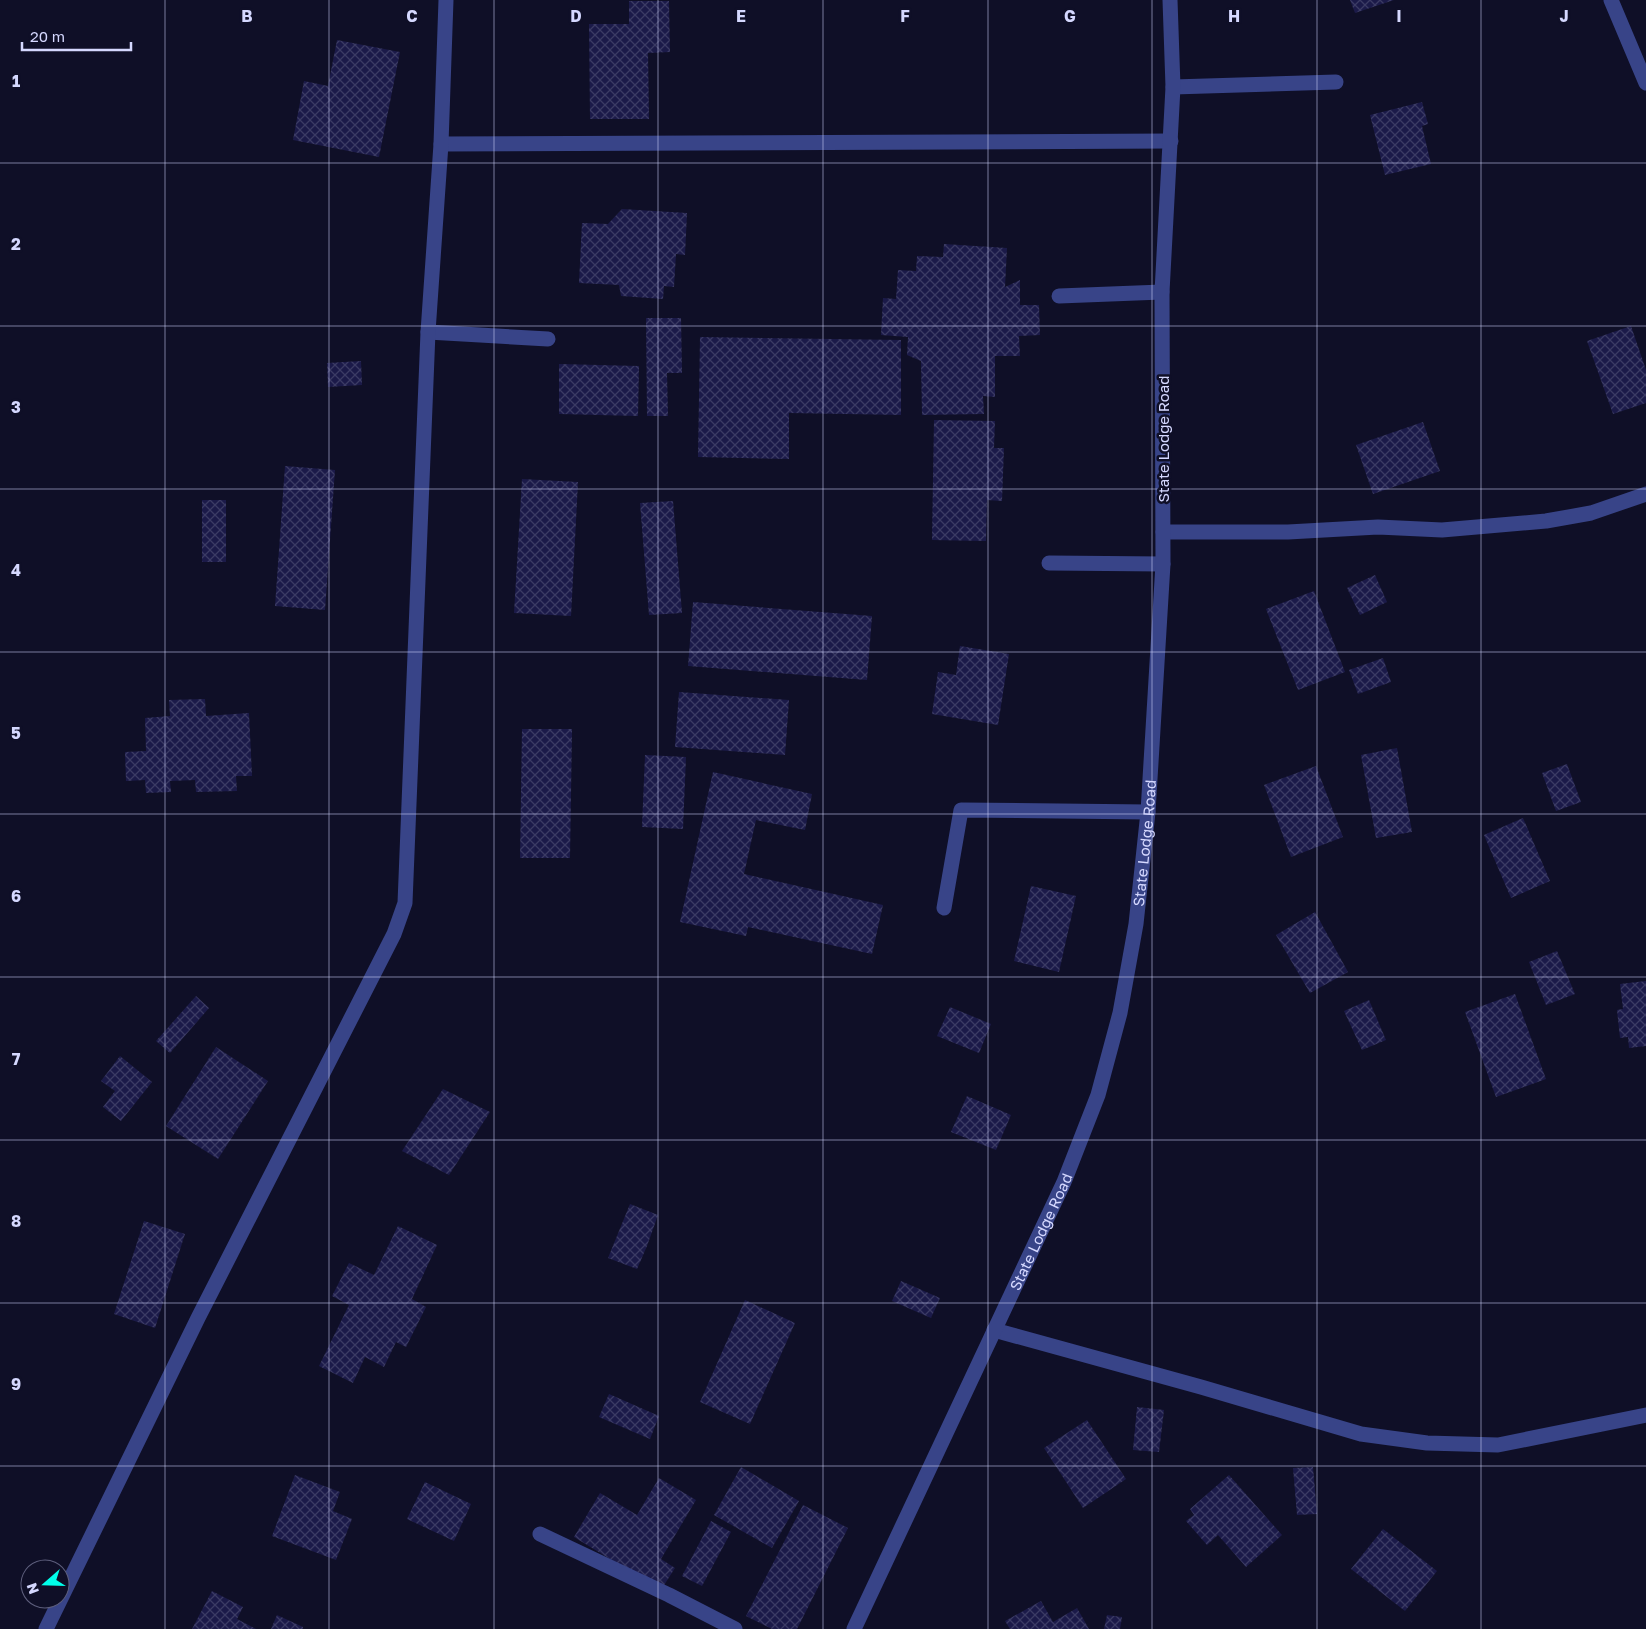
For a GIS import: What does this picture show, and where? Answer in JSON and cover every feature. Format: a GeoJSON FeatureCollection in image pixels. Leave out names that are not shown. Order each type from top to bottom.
{"type":"FeatureCollection","features":[{"type":"Feature","properties":{"kind":"street"},"geometry":{"type":"LineString","coordinates":[[46,1629],[198,1318],[394,934],[405,903],[428,332],[441,144],[446,0]]}},
{"type":"Feature","properties":{"kind":"street","name":"State Lodge Road"},"geometry":{"type":"LineString","coordinates":[[854,1629],[1064,1182],[1098,1095],[1120,1013],[1136,924],[1148,812],[1163,564],[1162,292],[1173,87],[1170,0]]}},
{"type":"Feature","properties":{"kind":"street"},"geometry":{"type":"LineString","coordinates":[[1611,0],[1646,83]]}},
{"type":"Feature","properties":{"kind":"street"},"geometry":{"type":"LineString","coordinates":[[1173,87],[1336,82]]}},
{"type":"Feature","properties":{"kind":"street"},"geometry":{"type":"LineString","coordinates":[[441,144],[1171,141]]}},
{"type":"Feature","properties":{"kind":"street"},"geometry":{"type":"LineString","coordinates":[[1059,296],[1162,292]]}},
{"type":"Feature","properties":{"kind":"street"},"geometry":{"type":"LineString","coordinates":[[428,332],[548,339]]}},
{"type":"Feature","properties":{"kind":"street"},"geometry":{"type":"LineString","coordinates":[[1163,532],[1288,532],[1378,527],[1442,530],[1546,521],[1591,513],[1646,494]]}},
{"type":"Feature","properties":{"kind":"street"},"geometry":{"type":"LineString","coordinates":[[1049,563],[1163,564]]}},
{"type":"Feature","properties":{"kind":"street"},"geometry":{"type":"LineString","coordinates":[[944,908],[961,810],[1148,812]]}},
{"type":"Feature","properties":{"kind":"street"},"geometry":{"type":"LineString","coordinates":[[994,1330],[1201,1387],[1361,1434],[1427,1443],[1498,1446],[1646,1415]]}},
{"type":"Feature","properties":{"kind":"street"},"geometry":{"type":"LineString","coordinates":[[540,1534],[669,1595],[735,1629]]}},
{"type":"Feature","properties":{"kind":"building"},"geometry":{"type":"Polygon","coordinates":[[[1350,0],[1394,0],[1355,13],[1350,0]]]}},
{"type":"Feature","properties":{"kind":"building"},"geometry":{"type":"Polygon","coordinates":[[[629,1],[669,1],[670,52],[648,53],[649,119],[590,119],[589,24],[629,24],[629,1]]]}},
{"type":"Feature","properties":{"kind":"building"},"geometry":{"type":"Polygon","coordinates":[[[337,40],[400,52],[379,157],[293,140],[304,81],[328,86],[337,40]]]}},
{"type":"Feature","properties":{"kind":"building"},"geometry":{"type":"Polygon","coordinates":[[[1422,102],[1428,124],[1422,126],[1431,164],[1385,175],[1370,115],[1422,102]]]}},
{"type":"Feature","properties":{"kind":"building"},"geometry":{"type":"Polygon","coordinates":[[[622,209],[687,213],[685,255],[676,254],[674,287],[664,286],[663,299],[621,296],[619,285],[579,283],[582,223],[608,224],[622,209]]]}},
{"type":"Feature","properties":{"kind":"building"},"geometry":{"type":"Polygon","coordinates":[[[944,244],[1007,248],[1005,287],[1020,280],[1020,305],[1039,305],[1040,335],[1019,336],[1020,356],[995,356],[995,397],[983,396],[984,414],[922,415],[921,361],[907,355],[908,337],[881,335],[883,298],[896,299],[898,270],[916,271],[917,256],[943,257],[944,244]]]}},
{"type":"Feature","properties":{"kind":"building"},"geometry":{"type":"Polygon","coordinates":[[[646,318],[681,318],[682,373],[667,373],[668,416],[647,416],[646,318]]]}},
{"type":"Feature","properties":{"kind":"building"},"geometry":{"type":"Polygon","coordinates":[[[1631,326],[1646,370],[1646,403],[1613,414],[1587,341],[1631,326]]]}},
{"type":"Feature","properties":{"kind":"building"},"geometry":{"type":"Polygon","coordinates":[[[700,337],[901,340],[901,415],[789,413],[789,459],[698,457],[700,337]]]}},
{"type":"Feature","properties":{"kind":"building"},"geometry":{"type":"Polygon","coordinates":[[[361,361],[362,385],[328,387],[327,363],[361,361]]]}},
{"type":"Feature","properties":{"kind":"building"},"geometry":{"type":"Polygon","coordinates":[[[559,364],[639,366],[638,416],[559,414],[559,364]]]}},
{"type":"Feature","properties":{"kind":"building"},"geometry":{"type":"Polygon","coordinates":[[[934,420],[995,421],[994,448],[1004,448],[1002,501],[987,500],[986,541],[932,540],[934,420]]]}},
{"type":"Feature","properties":{"kind":"building"},"geometry":{"type":"Polygon","coordinates":[[[1423,422],[1440,471],[1373,494],[1356,445],[1423,422]]]}},
{"type":"Feature","properties":{"kind":"building"},"geometry":{"type":"Polygon","coordinates":[[[285,466],[335,470],[325,610],[275,606],[285,466]]]}},
{"type":"Feature","properties":{"kind":"building"},"geometry":{"type":"Polygon","coordinates":[[[522,479],[578,482],[571,616],[514,613],[522,479]]]}},
{"type":"Feature","properties":{"kind":"building"},"geometry":{"type":"Polygon","coordinates":[[[202,500],[226,500],[226,562],[202,562],[202,500]]]}},
{"type":"Feature","properties":{"kind":"building"},"geometry":{"type":"Polygon","coordinates":[[[673,501],[682,613],[649,615],[640,503],[673,501]]]}},
{"type":"Feature","properties":{"kind":"building"},"geometry":{"type":"Polygon","coordinates":[[[1375,575],[1387,602],[1360,615],[1347,588],[1375,575]]]}},
{"type":"Feature","properties":{"kind":"building"},"geometry":{"type":"Polygon","coordinates":[[[1314,591],[1345,672],[1298,690],[1266,609],[1314,591]]]}},
{"type":"Feature","properties":{"kind":"building"},"geometry":{"type":"Polygon","coordinates":[[[693,602],[872,616],[867,680],[688,666],[693,602]]]}},
{"type":"Feature","properties":{"kind":"building"},"geometry":{"type":"Polygon","coordinates":[[[960,646],[1009,654],[998,725],[932,714],[938,672],[956,675],[960,646]]]}},
{"type":"Feature","properties":{"kind":"building"},"geometry":{"type":"Polygon","coordinates":[[[1383,658],[1391,682],[1358,694],[1349,670],[1383,658]]]}},
{"type":"Feature","properties":{"kind":"building"},"geometry":{"type":"Polygon","coordinates":[[[679,692],[789,700],[785,755],[675,747],[679,692]]]}},
{"type":"Feature","properties":{"kind":"building"},"geometry":{"type":"Polygon","coordinates":[[[205,699],[206,716],[249,713],[252,776],[236,776],[237,791],[196,792],[195,780],[170,781],[171,792],[146,793],[145,780],[126,781],[125,752],[146,751],[145,718],[170,716],[169,700],[205,699]]]}},
{"type":"Feature","properties":{"kind":"building"},"geometry":{"type":"Polygon","coordinates":[[[522,729],[572,729],[570,858],[520,858],[522,729]]]}},
{"type":"Feature","properties":{"kind":"building"},"geometry":{"type":"Polygon","coordinates":[[[1397,748],[1412,832],[1376,838],[1361,755],[1397,748]]]}},
{"type":"Feature","properties":{"kind":"building"},"geometry":{"type":"Polygon","coordinates":[[[645,755],[686,757],[683,829],[642,827],[645,755]]]}},
{"type":"Feature","properties":{"kind":"building"},"geometry":{"type":"Polygon","coordinates":[[[1567,764],[1581,802],[1556,811],[1542,773],[1567,764]]]}},
{"type":"Feature","properties":{"kind":"building"},"geometry":{"type":"Polygon","coordinates":[[[1316,766],[1343,837],[1291,857],[1264,785],[1316,766]]]}},
{"type":"Feature","properties":{"kind":"building"},"geometry":{"type":"Polygon","coordinates":[[[713,772],[812,794],[805,830],[756,820],[744,874],[883,905],[872,954],[748,927],[746,936],[680,922],[713,772]]]}},
{"type":"Feature","properties":{"kind":"building"},"geometry":{"type":"Polygon","coordinates":[[[1523,818],[1550,881],[1511,898],[1484,835],[1523,818]]]}},
{"type":"Feature","properties":{"kind":"building"},"geometry":{"type":"Polygon","coordinates":[[[1031,886],[1076,896],[1059,972],[1014,961],[1031,886]]]}},
{"type":"Feature","properties":{"kind":"building"},"geometry":{"type":"Polygon","coordinates":[[[1315,912],[1348,972],[1310,993],[1276,935],[1315,912]]]}},
{"type":"Feature","properties":{"kind":"building"},"geometry":{"type":"Polygon","coordinates":[[[1557,951],[1575,994],[1546,1005],[1529,962],[1557,951]]]}},
{"type":"Feature","properties":{"kind":"building"},"geometry":{"type":"Polygon","coordinates":[[[1646,981],[1646,1046],[1629,1048],[1628,1037],[1620,1038],[1617,1010],[1623,1009],[1620,984],[1646,981]]]}},
{"type":"Feature","properties":{"kind":"building"},"geometry":{"type":"Polygon","coordinates":[[[1515,994],[1546,1079],[1496,1097],[1465,1012],[1515,994]]]}},
{"type":"Feature","properties":{"kind":"building"},"geometry":{"type":"Polygon","coordinates":[[[196,996],[209,1008],[170,1053],[156,1041],[196,996]]]}},
{"type":"Feature","properties":{"kind":"building"},"geometry":{"type":"Polygon","coordinates":[[[1369,1000],[1386,1040],[1362,1050],[1344,1011],[1369,1000]]]}},
{"type":"Feature","properties":{"kind":"building"},"geometry":{"type":"Polygon","coordinates":[[[950,1007],[991,1024],[979,1053],[937,1036],[950,1007]]]}},
{"type":"Feature","properties":{"kind":"building"},"geometry":{"type":"Polygon","coordinates":[[[216,1047],[268,1081],[218,1159],[166,1126],[216,1047]]]}},
{"type":"Feature","properties":{"kind":"building"},"geometry":{"type":"Polygon","coordinates":[[[120,1056],[152,1082],[121,1121],[103,1107],[115,1091],[101,1081],[120,1056]]]}},
{"type":"Feature","properties":{"kind":"building"},"geometry":{"type":"Polygon","coordinates":[[[443,1089],[490,1112],[449,1175],[402,1151],[443,1089]]]}},
{"type":"Feature","properties":{"kind":"building"},"geometry":{"type":"Polygon","coordinates":[[[967,1096],[1011,1115],[996,1150],[951,1132],[967,1096]]]}},
{"type":"Feature","properties":{"kind":"building"},"geometry":{"type":"Polygon","coordinates":[[[630,1204],[658,1215],[637,1269],[608,1258],[630,1204]]]}},
{"type":"Feature","properties":{"kind":"building"},"geometry":{"type":"Polygon","coordinates":[[[144,1221],[185,1234],[155,1328],[114,1314],[144,1221]]]}},
{"type":"Feature","properties":{"kind":"building"},"geometry":{"type":"Polygon","coordinates":[[[398,1226],[437,1245],[412,1299],[426,1307],[406,1347],[396,1342],[384,1367],[365,1357],[353,1383],[319,1366],[349,1305],[332,1296],[349,1263],[374,1275],[398,1226]]]}},
{"type":"Feature","properties":{"kind":"building"},"geometry":{"type":"Polygon","coordinates":[[[901,1281],[940,1298],[931,1318],[892,1301],[901,1281]]]}},
{"type":"Feature","properties":{"kind":"building"},"geometry":{"type":"Polygon","coordinates":[[[745,1300],[795,1323],[750,1424],[700,1402],[745,1300]]]}},
{"type":"Feature","properties":{"kind":"building"},"geometry":{"type":"Polygon","coordinates":[[[609,1394],[659,1416],[650,1439],[599,1417],[609,1394]]]}},
{"type":"Feature","properties":{"kind":"building"},"geometry":{"type":"Polygon","coordinates":[[[1137,1407],[1164,1410],[1159,1452],[1133,1450],[1137,1407]]]}},
{"type":"Feature","properties":{"kind":"building"},"geometry":{"type":"Polygon","coordinates":[[[1087,1420],[1126,1479],[1083,1508],[1044,1448],[1087,1420]]]}},
{"type":"Feature","properties":{"kind":"building"},"geometry":{"type":"Polygon","coordinates":[[[741,1467],[799,1501],[772,1548],[714,1515],[741,1467]]]}},
{"type":"Feature","properties":{"kind":"building"},"geometry":{"type":"Polygon","coordinates":[[[1313,1467],[1317,1514],[1297,1515],[1293,1468],[1313,1467]]]}},
{"type":"Feature","properties":{"kind":"building"},"geometry":{"type":"Polygon","coordinates":[[[295,1475],[340,1492],[333,1511],[352,1519],[336,1560],[272,1536],[295,1475]]]}},
{"type":"Feature","properties":{"kind":"building"},"geometry":{"type":"Polygon","coordinates":[[[1229,1475],[1282,1535],[1246,1567],[1218,1535],[1207,1545],[1186,1521],[1194,1515],[1190,1509],[1229,1475]]]}},
{"type":"Feature","properties":{"kind":"building"},"geometry":{"type":"Polygon","coordinates":[[[659,1478],[696,1500],[661,1559],[675,1568],[661,1590],[574,1537],[600,1493],[637,1515],[659,1478]]]}},
{"type":"Feature","properties":{"kind":"building"},"geometry":{"type":"Polygon","coordinates":[[[425,1482],[471,1504],[454,1541],[407,1519],[425,1482]]]}},
{"type":"Feature","properties":{"kind":"building"},"geometry":{"type":"Polygon","coordinates":[[[803,1505],[848,1528],[797,1629],[772,1629],[746,1616],[803,1505]]]}},
{"type":"Feature","properties":{"kind":"building"},"geometry":{"type":"Polygon","coordinates":[[[711,1521],[731,1532],[702,1586],[682,1576],[711,1521]]]}},
{"type":"Feature","properties":{"kind":"building"},"geometry":{"type":"Polygon","coordinates":[[[1383,1529],[1437,1571],[1405,1611],[1351,1569],[1383,1529]]]}},
{"type":"Feature","properties":{"kind":"building"},"geometry":{"type":"Polygon","coordinates":[[[212,1591],[243,1607],[237,1619],[256,1629],[192,1629],[212,1591]]]}},
{"type":"Feature","properties":{"kind":"building"},"geometry":{"type":"Polygon","coordinates":[[[1041,1601],[1053,1622],[1077,1608],[1089,1629],[1010,1629],[1005,1621],[1041,1601]]]}},
{"type":"Feature","properties":{"kind":"building"},"geometry":{"type":"Polygon","coordinates":[[[277,1615],[303,1627],[303,1629],[271,1629],[277,1615]]]}},
{"type":"Feature","properties":{"kind":"building"},"geometry":{"type":"Polygon","coordinates":[[[1107,1615],[1122,1617],[1120,1629],[1104,1629],[1107,1615]]]}}]}
